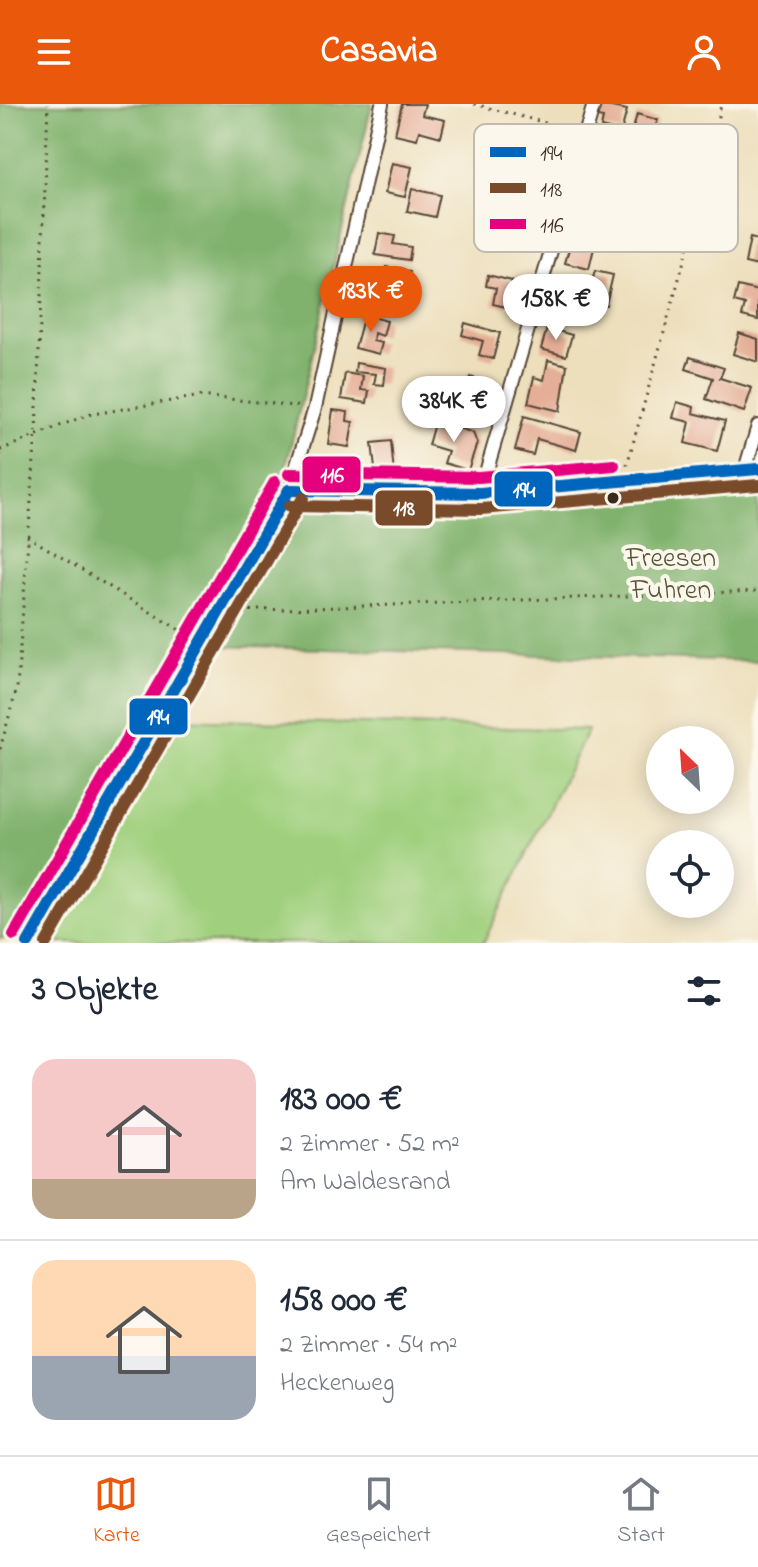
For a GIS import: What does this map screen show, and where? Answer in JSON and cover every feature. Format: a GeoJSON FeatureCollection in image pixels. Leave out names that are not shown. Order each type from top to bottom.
{"type":"FeatureCollection","features":[{"type":"Feature","properties":{"kind":"street"},"geometry":{"type":"LineString","coordinates":[[28,943],[289,490],[315,408],[382,104]]}},
{"type":"Feature","properties":{"kind":"street"},"geometry":{"type":"LineString","coordinates":[[589,124],[594,104]]}},
{"type":"Feature","properties":{"kind":"street"},"geometry":{"type":"LineString","coordinates":[[480,493],[552,252]]}},
{"type":"Feature","properties":{"kind":"street"},"geometry":{"type":"LineString","coordinates":[[289,490],[480,493],[752,469],[758,426]]}},
{"type":"Feature","properties":{"kind":"path"},"geometry":{"type":"LineString","coordinates":[[0,749],[17,688],[36,433],[48,104]]}},
{"type":"Feature","properties":{"kind":"path"},"geometry":{"type":"LineString","coordinates":[[474,104],[547,124]]}},
{"type":"Feature","properties":{"kind":"path"},"geometry":{"type":"LineString","coordinates":[[718,124],[721,104]]}},
{"type":"Feature","properties":{"kind":"path"},"geometry":{"type":"LineString","coordinates":[[623,480],[686,252]]}},
{"type":"Feature","properties":{"kind":"path"},"geometry":{"type":"LineString","coordinates":[[0,450],[87,415],[201,396],[315,408]]}},
{"type":"Feature","properties":{"kind":"path"},"geometry":{"type":"LineString","coordinates":[[27,535],[201,643]]}},
{"type":"Feature","properties":{"kind":"path"},"geometry":{"type":"LineString","coordinates":[[221,612],[758,591]]}},
{"type":"Feature","properties":{"kind":"green space"},"geometry":{"type":"Polygon","coordinates":[[[0,104],[372,104],[281,487],[43,902],[24,930],[0,939],[0,104]]]}},
{"type":"Feature","properties":{"kind":"green space","name":"Freesen Fuhren"},"geometry":{"type":"Polygon","coordinates":[[[758,477],[758,661],[211,646],[294,495],[481,501],[758,477]]]}},
{"type":"Feature","properties":{"kind":"green space"},"geometry":{"type":"Polygon","coordinates":[[[173,719],[588,730],[483,943],[46,943],[173,719]]]}},
{"type":"Feature","properties":{"kind":"building"},"geometry":{"type":"Polygon","coordinates":[[[402,104],[425,104],[422,115],[445,120],[441,137],[419,131],[417,139],[395,134],[402,104]]]}},
{"type":"Feature","properties":{"kind":"building"},"geometry":{"type":"Polygon","coordinates":[[[596,104],[627,110],[623,124],[602,124],[603,118],[593,116],[596,104]]]}},
{"type":"Feature","properties":{"kind":"building"},"geometry":{"type":"Polygon","coordinates":[[[637,114],[658,120],[657,124],[634,124],[637,114]]]}},
{"type":"Feature","properties":{"kind":"building"},"geometry":{"type":"Polygon","coordinates":[[[392,163],[412,167],[405,197],[385,193],[392,163]]]}},
{"type":"Feature","properties":{"kind":"building"},"geometry":{"type":"Polygon","coordinates":[[[412,189],[440,195],[435,217],[407,211],[412,189]]]}},
{"type":"Feature","properties":{"kind":"building"},"geometry":{"type":"Polygon","coordinates":[[[379,233],[395,236],[393,244],[411,247],[409,260],[375,255],[379,233]]]}},
{"type":"Feature","properties":{"kind":"building"},"geometry":{"type":"Polygon","coordinates":[[[750,238],[758,240],[758,266],[745,263],[750,238]]]}},
{"type":"Feature","properties":{"kind":"building"},"geometry":{"type":"Polygon","coordinates":[[[568,252],[593,252],[589,269],[565,263],[568,252]]]}},
{"type":"Feature","properties":{"kind":"building"},"geometry":{"type":"Polygon","coordinates":[[[386,267],[410,272],[406,291],[391,288],[387,304],[368,299],[373,276],[383,279],[386,267]]]}},
{"type":"Feature","properties":{"kind":"building"},"geometry":{"type":"Polygon","coordinates":[[[595,271],[613,275],[606,305],[587,300],[595,271]]]}},
{"type":"Feature","properties":{"kind":"building"},"geometry":{"type":"Polygon","coordinates":[[[488,275],[512,281],[506,307],[493,304],[496,288],[486,286],[488,275]]]}},
{"type":"Feature","properties":{"kind":"building"},"geometry":{"type":"Polygon","coordinates":[[[562,279],[582,284],[574,317],[554,313],[562,279]]]}},
{"type":"Feature","properties":{"kind":"building"},"geometry":{"type":"Polygon","coordinates":[[[738,286],[758,291],[758,320],[742,316],[745,305],[734,302],[738,286]]]}},
{"type":"Feature","properties":{"kind":"building"},"geometry":{"type":"Polygon","coordinates":[[[364,315],[387,321],[383,336],[374,333],[373,341],[382,343],[379,354],[355,348],[364,315]]]}},
{"type":"Feature","properties":{"kind":"building"},"geometry":{"type":"Polygon","coordinates":[[[465,323],[500,333],[493,359],[479,355],[483,341],[462,335],[465,323]]]}},
{"type":"Feature","properties":{"kind":"building"},"geometry":{"type":"Polygon","coordinates":[[[547,328],[572,335],[566,356],[541,349],[547,328]]]}},
{"type":"Feature","properties":{"kind":"building"},"geometry":{"type":"Polygon","coordinates":[[[739,333],[758,339],[758,362],[733,354],[739,333]]]}},
{"type":"Feature","properties":{"kind":"building"},"geometry":{"type":"Polygon","coordinates":[[[690,357],[724,368],[720,378],[752,388],[744,412],[706,399],[713,378],[686,369],[690,357]]]}},
{"type":"Feature","properties":{"kind":"building"},"geometry":{"type":"Polygon","coordinates":[[[548,360],[567,365],[560,411],[528,403],[534,377],[544,380],[548,360]]]}},
{"type":"Feature","properties":{"kind":"building"},"geometry":{"type":"Polygon","coordinates":[[[356,363],[386,368],[384,385],[374,384],[376,374],[355,372],[356,363]]]}},
{"type":"Feature","properties":{"kind":"building"},"geometry":{"type":"Polygon","coordinates":[[[345,373],[363,376],[361,390],[369,391],[367,403],[341,399],[345,373]]]}},
{"type":"Feature","properties":{"kind":"building"},"geometry":{"type":"Polygon","coordinates":[[[470,377],[487,382],[482,401],[465,396],[470,377]]]}},
{"type":"Feature","properties":{"kind":"building"},"geometry":{"type":"Polygon","coordinates":[[[677,402],[694,407],[693,413],[725,421],[717,451],[685,443],[690,422],[673,418],[677,402]]]}},
{"type":"Feature","properties":{"kind":"building"},"geometry":{"type":"Polygon","coordinates":[[[333,410],[348,412],[347,421],[353,422],[349,447],[328,444],[333,410]]]}},
{"type":"Feature","properties":{"kind":"building"},"geometry":{"type":"Polygon","coordinates":[[[524,416],[581,432],[576,450],[537,439],[533,455],[515,450],[524,416]]]}},
{"type":"Feature","properties":{"kind":"building"},"geometry":{"type":"Polygon","coordinates":[[[435,420],[473,433],[477,443],[468,470],[444,463],[448,451],[428,445],[435,420]]]}},
{"type":"Feature","properties":{"kind":"building"},"geometry":{"type":"Polygon","coordinates":[[[391,441],[394,475],[376,477],[372,443],[391,441]]]}},
{"type":"Feature","properties":{"kind":"building"},"geometry":{"type":"Polygon","coordinates":[[[358,460],[359,483],[340,484],[338,461],[358,460]]]}},
{"type":"Feature","properties":{"kind":"transit line","name":"116"},"geometry":{"type":"LineString","coordinates":[[289,474],[479,477],[614,465]]}},
{"type":"Feature","properties":{"kind":"transit line","name":"194"},"geometry":{"type":"LineString","coordinates":[[289,490],[480,493],[758,469]]}},
{"type":"Feature","properties":{"kind":"transit line","name":"116"},"geometry":{"type":"LineString","coordinates":[[14,935],[275,482]]}},
{"type":"Feature","properties":{"kind":"transit line","name":"118"},"geometry":{"type":"LineString","coordinates":[[289,506],[481,509],[758,485]]}},
{"type":"Feature","properties":{"kind":"transit line","name":"194"},"geometry":{"type":"LineString","coordinates":[[28,943],[289,490]]}},
{"type":"Feature","properties":{"kind":"transit line","name":"118"},"geometry":{"type":"LineString","coordinates":[[46,943],[303,498]]}}]}
